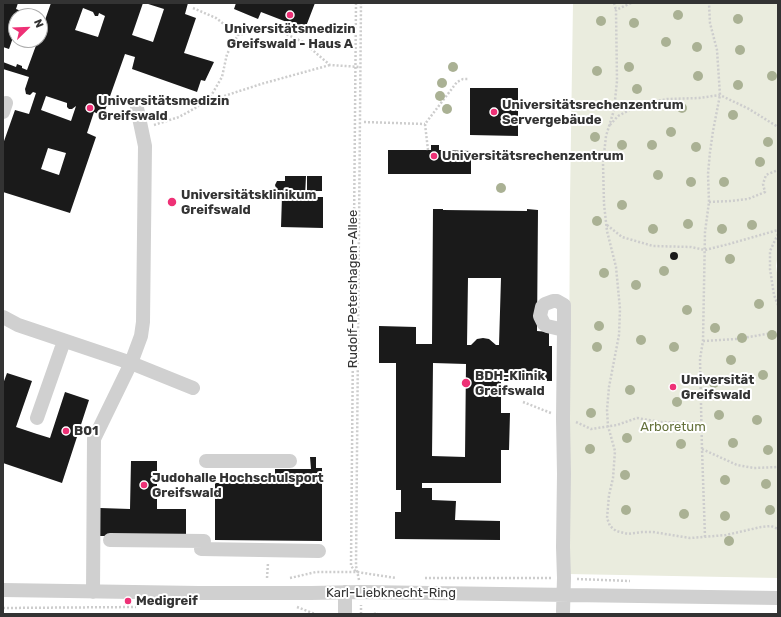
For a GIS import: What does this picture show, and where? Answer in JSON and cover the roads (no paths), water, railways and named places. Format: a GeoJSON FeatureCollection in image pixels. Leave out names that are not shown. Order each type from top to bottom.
{"type":"FeatureCollection","features":[{"type":"Feature","properties":{"kind":"street"},"geometry":{"type":"LineString","coordinates":[[92,592],[94,439],[131,363],[143,322],[145,146],[137,108]]}},
{"type":"Feature","properties":{"kind":"street"},"geometry":{"type":"LineString","coordinates":[[3,317],[18,325],[131,363],[193,388]]}},
{"type":"Feature","properties":{"kind":"street"},"geometry":{"type":"LineString","coordinates":[[563,612],[564,330]]}},
{"type":"Feature","properties":{"kind":"street"},"geometry":{"type":"LineString","coordinates":[[37,418],[64,341]]}},
{"type":"Feature","properties":{"kind":"street"},"geometry":{"type":"LineString","coordinates":[[206,461],[290,461]]}},
{"type":"Feature","properties":{"kind":"street"},"geometry":{"type":"LineString","coordinates":[[110,540],[319,551]]}},
{"type":"Feature","properties":{"kind":"street","name":"Karl-Liebknecht-Ring"},"geometry":{"type":"LineString","coordinates":[[3,590],[92,592],[345,592],[778,598]]}},
{"type":"Feature","properties":{"kind":"street"},"geometry":{"type":"LineString","coordinates":[[345,592],[345,614]]}},
{"type":"Feature","properties":{"kind":"place","name":"Universitätsmedizin Greifswald - Haus A"},"geometry":{"type":"Point","coordinates":[290,15]}},
{"type":"Feature","properties":{"kind":"place","name":"Universitätsmedizin Greifswald"},"geometry":{"type":"Point","coordinates":[90,108]}},
{"type":"Feature","properties":{"kind":"place","name":"Universitätsrechenzentrum Servergebäude"},"geometry":{"type":"Point","coordinates":[494,112]}},
{"type":"Feature","properties":{"kind":"place","name":"Universitätsrechenzentrum"},"geometry":{"type":"Point","coordinates":[434,156]}},
{"type":"Feature","properties":{"kind":"place","name":"Universitätsklinikum Greifswald"},"geometry":{"type":"Point","coordinates":[172,202]}},
{"type":"Feature","properties":{"kind":"place","name":"BDH-Klinik Greifswald"},"geometry":{"type":"Point","coordinates":[466,383]}},
{"type":"Feature","properties":{"kind":"place","name":"Universität Greifswald"},"geometry":{"type":"Point","coordinates":[673,387]}},
{"type":"Feature","properties":{"kind":"place","name":"B01"},"geometry":{"type":"Point","coordinates":[66,431]}},
{"type":"Feature","properties":{"kind":"place","name":"Judohalle Hochschulsport Greifswald"},"geometry":{"type":"Point","coordinates":[144,485]}},
{"type":"Feature","properties":{"kind":"place","name":"Medigreif"},"geometry":{"type":"Point","coordinates":[128,601]}},
{"type":"Feature","properties":{"kind":"park label","name":"Arboretum"},"geometry":{"type":"Point","coordinates":[673,427]}}]}
